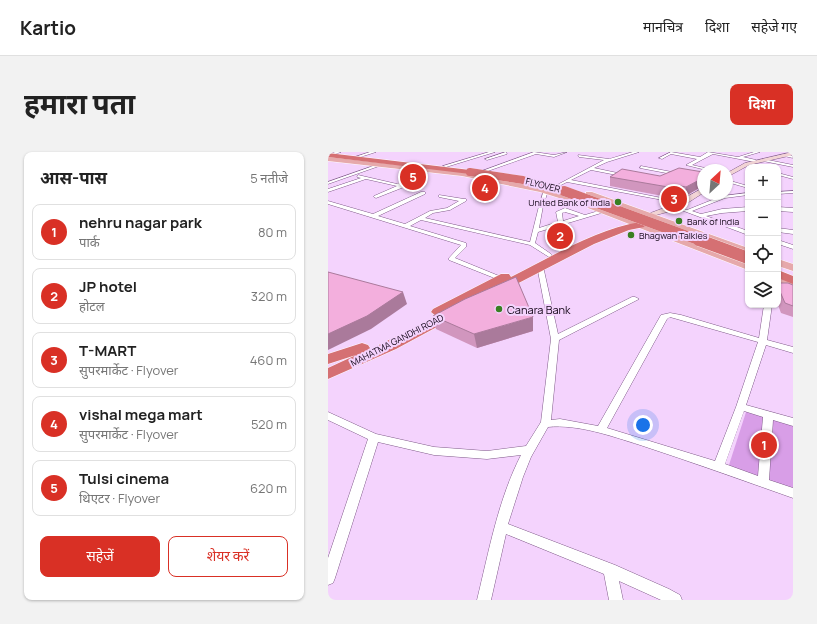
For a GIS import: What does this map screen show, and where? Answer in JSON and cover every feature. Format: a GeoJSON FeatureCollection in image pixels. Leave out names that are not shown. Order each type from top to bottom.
{"type":"FeatureCollection","features":[{"type":"Feature","properties":{"kind":"highway"},"geometry":{"type":"LineString","coordinates":[[331,155],[348,160],[358,160]]}},
{"type":"Feature","properties":{"kind":"highway","name":"FLYOVER"},"geometry":{"type":"LineString","coordinates":[[331,155],[470,172],[529,181],[565,191],[745,257]]}},
{"type":"Feature","properties":{"kind":"highway","name":"FLYOVER"},"geometry":{"type":"LineString","coordinates":[[348,160],[470,172],[525,183],[573,196],[745,261]]}},
{"type":"Feature","properties":{"kind":"highway","name":"MAHATMA GANDHI ROAD"},"geometry":{"type":"LineString","coordinates":[[328,360],[371,345],[399,333],[549,254],[637,217]]}},
{"type":"Feature","properties":{"kind":"highway","name":"MAHATMA GANDHI ROAD"},"geometry":{"type":"LineString","coordinates":[[328,374],[390,346],[540,266],[626,227],[637,217]]}},
{"type":"Feature","properties":{"kind":"highway"},"geometry":{"type":"LineString","coordinates":[[781,270],[793,274]]}},
{"type":"Feature","properties":{"kind":"highway"},"geometry":{"type":"LineString","coordinates":[[781,275],[793,280]]}},
{"type":"Feature","properties":{"kind":"main road"},"geometry":{"type":"LineString","coordinates":[[331,155],[380,165],[431,170],[494,172],[559,185],[637,217],[655,230],[745,266]]}},
{"type":"Feature","properties":{"kind":"main road"},"geometry":{"type":"LineString","coordinates":[[358,160],[444,166],[470,172],[546,191],[608,213],[672,224],[745,251]]}},
{"type":"Feature","properties":{"kind":"main road"},"geometry":{"type":"LineString","coordinates":[[655,230],[672,224]]}},
{"type":"Feature","properties":{"kind":"main road"},"geometry":{"type":"LineString","coordinates":[[781,263],[793,268]]}},
{"type":"Feature","properties":{"kind":"main road"},"geometry":{"type":"LineString","coordinates":[[781,280],[793,285]]}},
{"type":"Feature","properties":{"kind":"street"},"geometry":{"type":"LineString","coordinates":[[358,160],[374,152]]}},
{"type":"Feature","properties":{"kind":"street"},"geometry":{"type":"LineString","coordinates":[[444,166],[493,152]]}},
{"type":"Feature","properties":{"kind":"street"},"geometry":{"type":"LineString","coordinates":[[470,172],[537,152],[554,156],[565,152]]}},
{"type":"Feature","properties":{"kind":"street"},"geometry":{"type":"LineString","coordinates":[[559,185],[611,158],[637,152]]}},
{"type":"Feature","properties":{"kind":"street"},"geometry":{"type":"LineString","coordinates":[[654,156],[665,152]]}},
{"type":"Feature","properties":{"kind":"street"},"geometry":{"type":"LineString","coordinates":[[697,167],[688,165],[711,152],[756,161]]}},
{"type":"Feature","properties":{"kind":"street"},"geometry":{"type":"LineString","coordinates":[[740,158],[758,152]]}},
{"type":"Feature","properties":{"kind":"street"},"geometry":{"type":"LineString","coordinates":[[470,172],[506,153]]}},
{"type":"Feature","properties":{"kind":"street"},"geometry":{"type":"LineString","coordinates":[[591,153],[601,154],[611,158],[579,156],[591,153]]}},
{"type":"Feature","properties":{"kind":"street"},"geometry":{"type":"LineString","coordinates":[[733,171],[756,161],[793,153]]}},
{"type":"Feature","properties":{"kind":"street"},"geometry":{"type":"LineString","coordinates":[[661,158],[672,154],[699,158]]}},
{"type":"Feature","properties":{"kind":"street"},"geometry":{"type":"LineString","coordinates":[[785,155],[793,157]]}},
{"type":"Feature","properties":{"kind":"street"},"geometry":{"type":"LineString","coordinates":[[764,160],[793,166]]}},
{"type":"Feature","properties":{"kind":"street"},"geometry":{"type":"LineString","coordinates":[[328,183],[380,165]]}},
{"type":"Feature","properties":{"kind":"street"},"geometry":{"type":"LineString","coordinates":[[641,167],[697,178]]}},
{"type":"Feature","properties":{"kind":"street"},"geometry":{"type":"LineString","coordinates":[[591,169],[628,177]]}},
{"type":"Feature","properties":{"kind":"street"},"geometry":{"type":"LineString","coordinates":[[398,185],[431,170]]}},
{"type":"Feature","properties":{"kind":"street"},"geometry":{"type":"LineString","coordinates":[[668,178],[676,174]]}},
{"type":"Feature","properties":{"kind":"street"},"geometry":{"type":"LineString","coordinates":[[781,175],[793,178]]}},
{"type":"Feature","properties":{"kind":"street"},"geometry":{"type":"LineString","coordinates":[[358,176],[402,187],[376,197]]}},
{"type":"Feature","properties":{"kind":"street"},"geometry":{"type":"LineString","coordinates":[[328,191],[365,178]]}},
{"type":"Feature","properties":{"kind":"street"},"geometry":{"type":"LineString","coordinates":[[567,181],[682,203]]}},
{"type":"Feature","properties":{"kind":"street"},"geometry":{"type":"LineString","coordinates":[[733,183],[745,186]]}},
{"type":"Feature","properties":{"kind":"street"},"geometry":{"type":"LineString","coordinates":[[532,244],[546,191]]}},
{"type":"Feature","properties":{"kind":"street"},"geometry":{"type":"LineString","coordinates":[[781,193],[793,192]]}},
{"type":"Feature","properties":{"kind":"street"},"geometry":{"type":"LineString","coordinates":[[373,216],[423,193]]}},
{"type":"Feature","properties":{"kind":"street"},"geometry":{"type":"LineString","coordinates":[[637,217],[675,207],[697,194]]}},
{"type":"Feature","properties":{"kind":"street"},"geometry":{"type":"LineString","coordinates":[[688,212],[724,197],[745,194]]}},
{"type":"Feature","properties":{"kind":"street"},"geometry":{"type":"LineString","coordinates":[[405,226],[432,212],[448,209],[464,200],[441,196]]}},
{"type":"Feature","properties":{"kind":"street"},"geometry":{"type":"LineString","coordinates":[[328,202],[464,244],[464,246],[450,259],[502,279]]}},
{"type":"Feature","properties":{"kind":"street"},"geometry":{"type":"LineString","coordinates":[[675,207],[745,232]]}},
{"type":"Feature","properties":{"kind":"street"},"geometry":{"type":"LineString","coordinates":[[701,216],[722,211],[745,209]]}},
{"type":"Feature","properties":{"kind":"street"},"geometry":{"type":"LineString","coordinates":[[781,209],[793,210]]}},
{"type":"Feature","properties":{"kind":"street"},"geometry":{"type":"LineString","coordinates":[[561,223],[559,212],[562,210],[586,217]]}},
{"type":"Feature","properties":{"kind":"street"},"geometry":{"type":"LineString","coordinates":[[536,231],[561,223],[608,213]]}},
{"type":"Feature","properties":{"kind":"street"},"geometry":{"type":"LineString","coordinates":[[420,218],[532,244],[549,254]]}},
{"type":"Feature","properties":{"kind":"street"},"geometry":{"type":"LineString","coordinates":[[781,230],[793,232]]}},
{"type":"Feature","properties":{"kind":"street"},"geometry":{"type":"LineString","coordinates":[[781,243],[793,247]]}},
{"type":"Feature","properties":{"kind":"street"},"geometry":{"type":"LineString","coordinates":[[540,266],[555,339],[546,424]]}},
{"type":"Feature","properties":{"kind":"street"},"geometry":{"type":"LineString","coordinates":[[555,339],[635,299]]}},
{"type":"Feature","properties":{"kind":"street"},"geometry":{"type":"LineString","coordinates":[[718,467],[741,407],[762,341],[768,308]]}},
{"type":"Feature","properties":{"kind":"street"},"geometry":{"type":"LineString","coordinates":[[601,429],[664,317],[666,316],[681,317],[793,350]]}},
{"type":"Feature","properties":{"kind":"street"},"geometry":{"type":"LineString","coordinates":[[741,407],[793,422]]}},
{"type":"Feature","properties":{"kind":"street"},"geometry":{"type":"LineString","coordinates":[[763,483],[768,414]]}},
{"type":"Feature","properties":{"kind":"street"},"geometry":{"type":"LineString","coordinates":[[328,416],[374,437],[434,451],[472,455],[498,455],[528,450]]}},
{"type":"Feature","properties":{"kind":"street"},"geometry":{"type":"LineString","coordinates":[[484,600],[502,527],[518,476],[528,450],[542,427],[546,424],[555,421],[568,422],[601,429],[793,493]]}},
{"type":"Feature","properties":{"kind":"street"},"geometry":{"type":"LineString","coordinates":[[328,578],[374,437]]}},
{"type":"Feature","properties":{"kind":"street"},"geometry":{"type":"LineString","coordinates":[[502,527],[610,570],[675,600]]}},
{"type":"Feature","properties":{"kind":"street"},"geometry":{"type":"LineString","coordinates":[[610,570],[616,600]]}},
{"type":"Feature","properties":{"kind":"shaded area"},"geometry":{"type":"Polygon","coordinates":[[[747,409],[793,422],[793,488],[728,468],[747,409]]]}},
{"type":"Feature","properties":{"kind":"building"},"geometry":{"type":"Polygon","coordinates":[[[679,168],[697,171],[697,181],[686,187],[680,186],[674,188],[610,177],[622,169],[660,176],[679,168]]]}},
{"type":"Feature","properties":{"kind":"building"},"geometry":{"type":"Polygon","coordinates":[[[328,272],[403,292],[367,316],[328,334],[328,272]]]}},
{"type":"Feature","properties":{"kind":"building"},"geometry":{"type":"Polygon","coordinates":[[[516,277],[533,317],[474,334],[433,316],[465,299],[516,277]]]}},
{"type":"Feature","properties":{"kind":"building"},"geometry":{"type":"Polygon","coordinates":[[[781,283],[793,285],[793,306],[785,303],[781,294],[781,283]]]}},
{"type":"Feature","properties":{"kind":"place","name":"Tulsi cinema"},"geometry":{"type":"Point","coordinates":[413,177]}},
{"type":"Feature","properties":{"kind":"place","name":"vishal mega mart"},"geometry":{"type":"Point","coordinates":[485,188]}},
{"type":"Feature","properties":{"kind":"place","name":"T-MART"},"geometry":{"type":"Point","coordinates":[674,199]}},
{"type":"Feature","properties":{"kind":"place","name":"United Bank of India"},"geometry":{"type":"Point","coordinates":[618,202]}},
{"type":"Feature","properties":{"kind":"place","name":"Bank of India"},"geometry":{"type":"Point","coordinates":[679,221]}},
{"type":"Feature","properties":{"kind":"place","name":"Bhagwan Talkies"},"geometry":{"type":"Point","coordinates":[631,235]}},
{"type":"Feature","properties":{"kind":"place","name":"JP hotel"},"geometry":{"type":"Point","coordinates":[560,236]}},
{"type":"Feature","properties":{"kind":"place","name":"Canara Bank"},"geometry":{"type":"Point","coordinates":[499,309]}},
{"type":"Feature","properties":{"kind":"place","name":"nehru nagar park"},"geometry":{"type":"Point","coordinates":[764,445]}}]}
